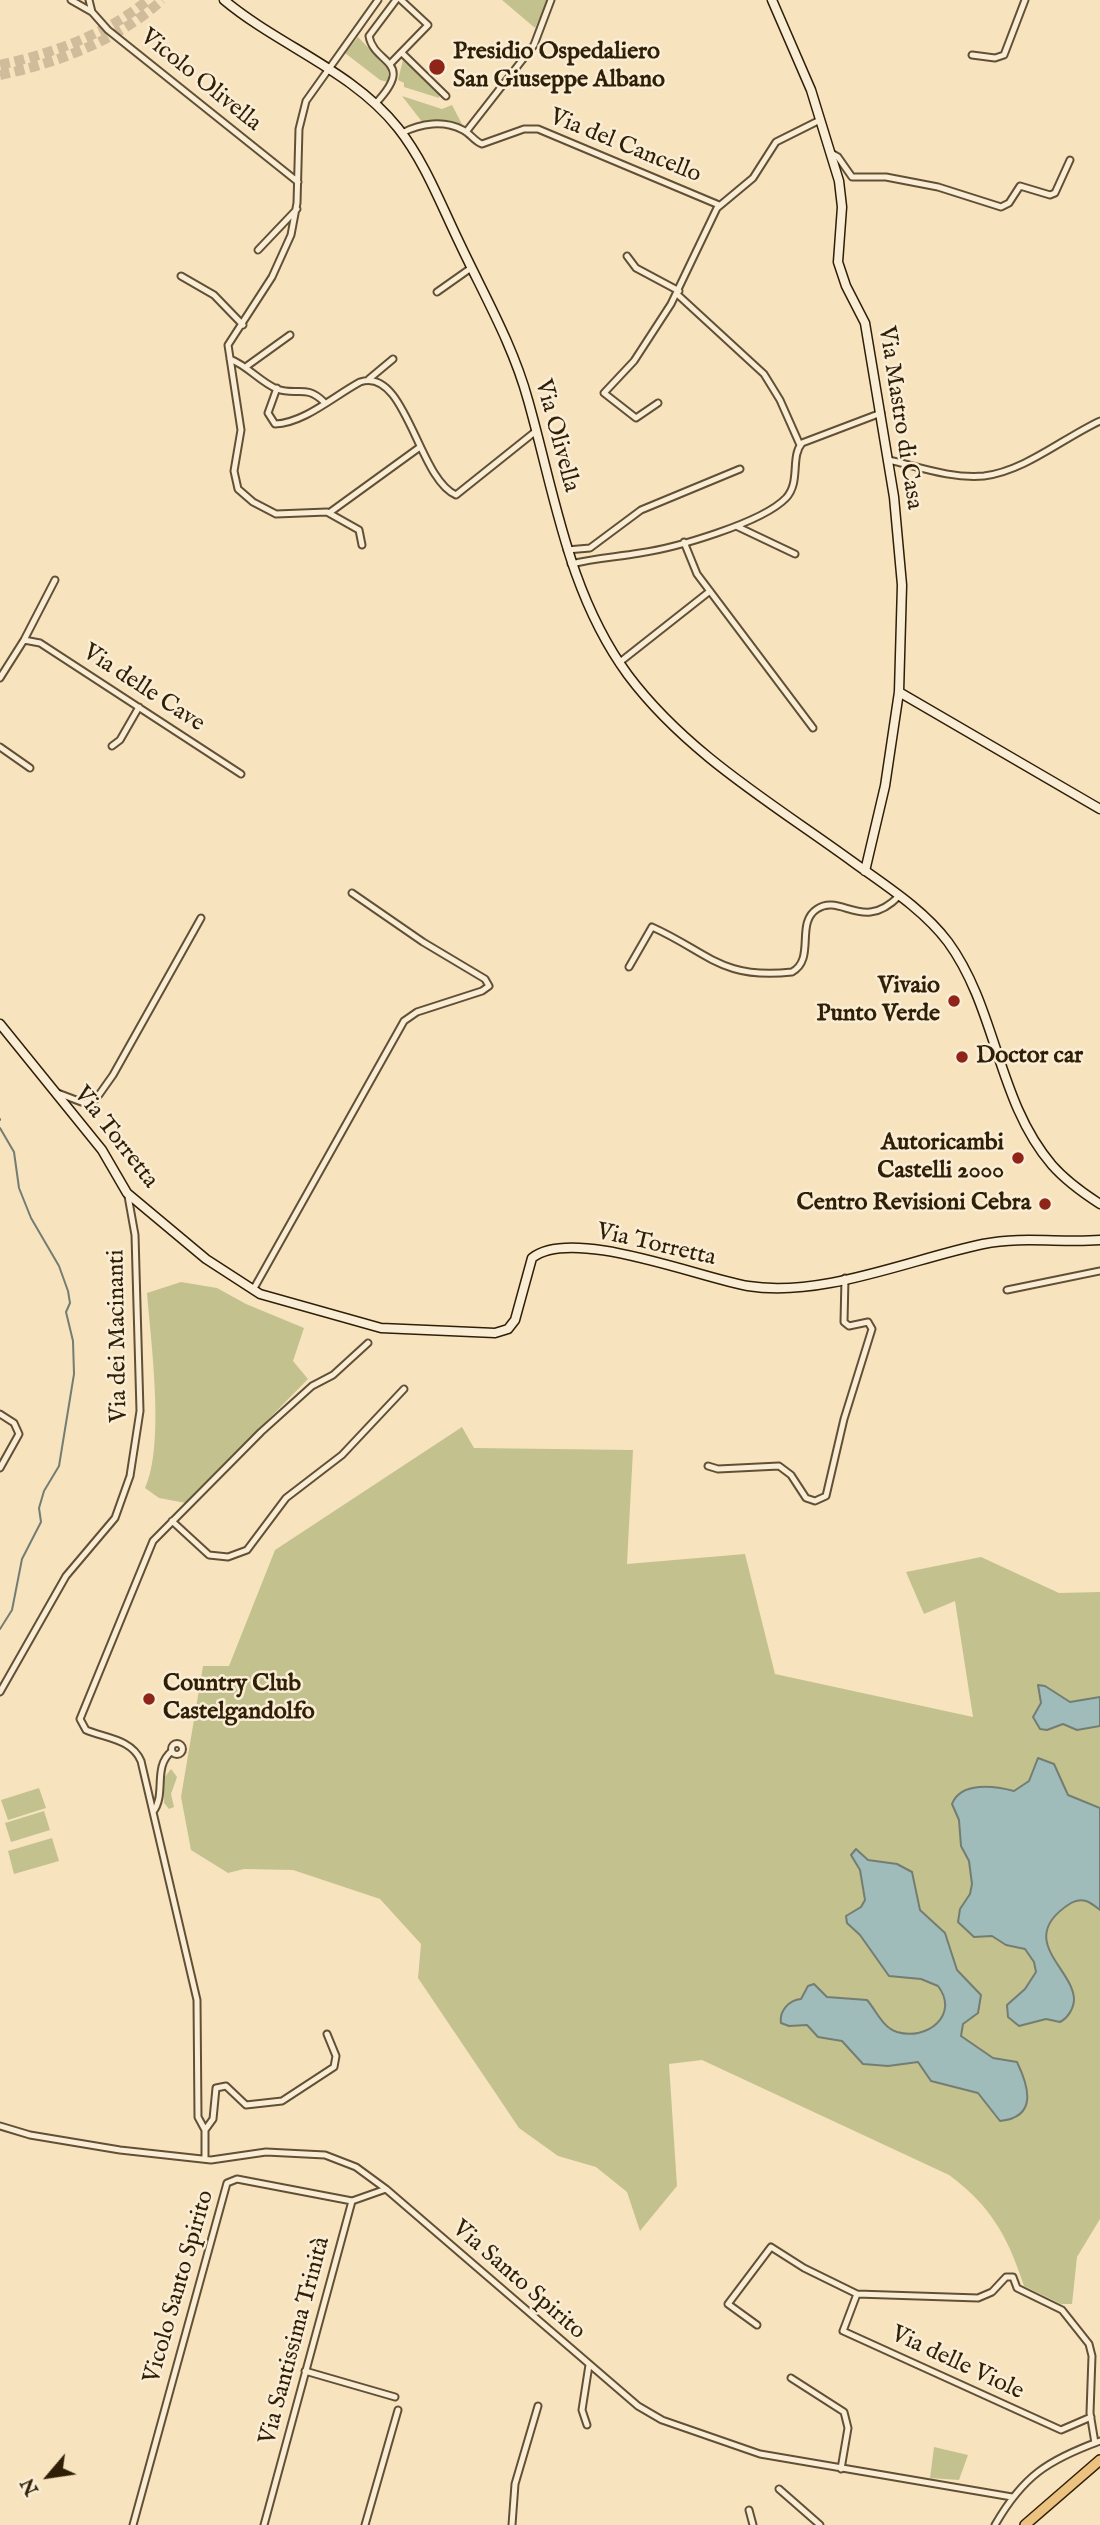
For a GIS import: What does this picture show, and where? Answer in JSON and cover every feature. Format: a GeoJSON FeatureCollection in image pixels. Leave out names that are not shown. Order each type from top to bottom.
{"type":"FeatureCollection","features":[{"type":"Feature","properties":{"kind":"main road"},"geometry":{"type":"LineString","coordinates":[[1025,2525],[1100,2460]]}},
{"type":"Feature","properties":{"kind":"street","name":"Vicolo Olivella"},"geometry":{"type":"LineString","coordinates":[[71,0],[92,12],[108,30],[298,182]]}},
{"type":"Feature","properties":{"kind":"street"},"geometry":{"type":"LineString","coordinates":[[89,0],[92,12]]}},
{"type":"Feature","properties":{"kind":"street","name":"Via Olivella"},"geometry":{"type":"LineString","coordinates":[[224,0],[375,104],[402,133],[424,170],[512,355],[536,431],[571,564],[591,613],[620,662],[663,716],[707,756],[899,896],[942,934],[965,969],[983,1008],[1017,1105],[1038,1147],[1058,1171],[1100,1204]]}},
{"type":"Feature","properties":{"kind":"street"},"geometry":{"type":"LineString","coordinates":[[362,545],[359,530],[330,513],[278,514],[258,505],[238,489],[234,469],[241,430],[228,345],[243,325],[285,251],[297,209],[300,118],[306,101],[326,68],[378,0]]}},
{"type":"Feature","properties":{"kind":"street"},"geometry":{"type":"LineString","coordinates":[[375,104],[390,83],[391,63],[429,25],[398,0],[369,36],[373,46],[391,63]]}},
{"type":"Feature","properties":{"kind":"street"},"geometry":{"type":"LineString","coordinates":[[466,132],[534,45],[551,0]]}},
{"type":"Feature","properties":{"kind":"street","name":"Via Mastro di Casa"},"geometry":{"type":"LineString","coordinates":[[772,0],[831,153],[842,201],[838,262],[844,283],[865,323],[889,460],[901,580],[899,692],[885,786],[865,871]]}},
{"type":"Feature","properties":{"kind":"street"},"geometry":{"type":"LineString","coordinates":[[972,55],[995,58],[1004,55],[1025,0]]}},
{"type":"Feature","properties":{"kind":"street"},"geometry":{"type":"LineString","coordinates":[[402,52],[446,96]]}},
{"type":"Feature","properties":{"kind":"street","name":"Via del Cancello"},"geometry":{"type":"LineString","coordinates":[[658,403],[636,418],[604,393],[634,361],[678,292],[719,205],[753,177],[768,152],[779,140],[820,120]]}},
{"type":"Feature","properties":{"kind":"street","name":"Via del Cancello"},"geometry":{"type":"LineString","coordinates":[[402,133],[414,127],[439,124],[466,132],[482,144],[524,129],[542,130],[719,205]]}},
{"type":"Feature","properties":{"kind":"street"},"geometry":{"type":"LineString","coordinates":[[831,153],[852,177],[886,177],[938,187],[1000,207],[1009,203],[1020,186],[1050,195],[1055,193],[1070,160]]}},
{"type":"Feature","properties":{"kind":"street"},"geometry":{"type":"LineString","coordinates":[[258,250],[297,209]]}},
{"type":"Feature","properties":{"kind":"street"},"geometry":{"type":"LineString","coordinates":[[571,564],[606,556],[644,553],[736,526],[773,507],[789,495],[795,477],[800,445],[777,394],[764,374],[678,292],[636,268],[627,256]]}},
{"type":"Feature","properties":{"kind":"street"},"geometry":{"type":"LineString","coordinates":[[437,292],[471,268]]}},
{"type":"Feature","properties":{"kind":"street"},"geometry":{"type":"LineString","coordinates":[[181,275],[214,295],[243,325]]}},
{"type":"Feature","properties":{"kind":"street"},"geometry":{"type":"LineString","coordinates":[[247,366],[290,335]]}},
{"type":"Feature","properties":{"kind":"street"},"geometry":{"type":"LineString","coordinates":[[230,359],[247,366],[277,388],[310,391],[324,402]]}},
{"type":"Feature","properties":{"kind":"street"},"geometry":{"type":"LineString","coordinates":[[277,388],[268,412],[275,424],[287,423],[369,379],[393,359]]}},
{"type":"Feature","properties":{"kind":"street"},"geometry":{"type":"LineString","coordinates":[[369,379],[382,383],[393,393],[420,447],[442,483],[456,495],[536,431]]}},
{"type":"Feature","properties":{"kind":"street"},"geometry":{"type":"LineString","coordinates":[[800,445],[881,413]]}},
{"type":"Feature","properties":{"kind":"street"},"geometry":{"type":"LineString","coordinates":[[889,460],[950,474],[990,475],[1019,464],[1100,421]]}},
{"type":"Feature","properties":{"kind":"street"},"geometry":{"type":"LineString","coordinates":[[330,513],[420,447]]}},
{"type":"Feature","properties":{"kind":"street"},"geometry":{"type":"LineString","coordinates":[[567,550],[590,548],[641,510],[740,469]]}},
{"type":"Feature","properties":{"kind":"street"},"geometry":{"type":"LineString","coordinates":[[736,526],[795,554]]}},
{"type":"Feature","properties":{"kind":"street"},"geometry":{"type":"LineString","coordinates":[[684,542],[693,567],[813,728]]}},
{"type":"Feature","properties":{"kind":"street"},"geometry":{"type":"LineString","coordinates":[[0,678],[24,640],[55,580]]}},
{"type":"Feature","properties":{"kind":"street"},"geometry":{"type":"LineString","coordinates":[[620,662],[710,591]]}},
{"type":"Feature","properties":{"kind":"street","name":"Via delle Cave"},"geometry":{"type":"LineString","coordinates":[[24,640],[40,643],[241,774]]}},
{"type":"Feature","properties":{"kind":"street"},"geometry":{"type":"LineString","coordinates":[[899,692],[1100,809]]}},
{"type":"Feature","properties":{"kind":"street"},"geometry":{"type":"LineString","coordinates":[[112,746],[120,740],[139,707]]}},
{"type":"Feature","properties":{"kind":"street"},"geometry":{"type":"LineString","coordinates":[[0,747],[30,768]]}},
{"type":"Feature","properties":{"kind":"street"},"geometry":{"type":"LineString","coordinates":[[253,1290],[404,1021],[415,1013],[482,991],[489,986],[485,979],[430,947],[352,893]]}},
{"type":"Feature","properties":{"kind":"street"},"geometry":{"type":"LineString","coordinates":[[629,967],[652,927],[699,955],[732,969],[792,972],[803,961],[808,921],[816,910],[830,905],[853,912],[874,912],[885,909],[899,896]]}},
{"type":"Feature","properties":{"kind":"street"},"geometry":{"type":"LineString","coordinates":[[55,1092],[84,1103],[98,1097],[138,1034],[201,918]]}},
{"type":"Feature","properties":{"kind":"street","name":"Via Torretta"},"geometry":{"type":"LineString","coordinates":[[0,1024],[102,1150],[127,1193],[209,1261],[253,1290],[295,1306],[374,1327],[486,1334],[502,1331],[512,1325],[518,1313],[529,1262],[541,1253],[577,1248],[606,1250],[759,1288],[792,1287],[845,1279],[990,1243],[1100,1240]]}},
{"type":"Feature","properties":{"kind":"street","name":"Via dei Macinanti"},"geometry":{"type":"LineString","coordinates":[[0,1692],[66,1576],[115,1518],[130,1476],[140,1411],[135,1235],[127,1193]]}},
{"type":"Feature","properties":{"kind":"street"},"geometry":{"type":"LineString","coordinates":[[1007,1290],[1100,1271]]}},
{"type":"Feature","properties":{"kind":"street"},"geometry":{"type":"LineString","coordinates":[[708,1466],[718,1469],[779,1466],[786,1469],[806,1498],[815,1501],[826,1496],[844,1419],[872,1329],[867,1322],[849,1326],[845,1324],[845,1279]]}},
{"type":"Feature","properties":{"kind":"street"},"geometry":{"type":"LineString","coordinates":[[205,2159],[205,2130],[197,2115],[197,2000],[137,1753],[123,1743],[86,1730],[80,1721],[153,1541],[308,1389],[333,1375],[368,1343]]}},
{"type":"Feature","properties":{"kind":"street"},"geometry":{"type":"LineString","coordinates":[[172,1521],[209,1555],[224,1557],[247,1550],[286,1498],[342,1455],[404,1389]]}},
{"type":"Feature","properties":{"kind":"street"},"geometry":{"type":"LineString","coordinates":[[0,1413],[15,1424],[19,1434],[0,1468]]}},
{"type":"Feature","properties":{"kind":"street"},"geometry":{"type":"LineString","coordinates":[[153,1812],[157,1805],[159,1775],[165,1757],[172,1751]]}},
{"type":"Feature","properties":{"kind":"street"},"geometry":{"type":"LineString","coordinates":[[205,2130],[213,2119],[214,2091],[219,2085],[226,2086],[244,2104],[269,2105],[282,2101],[331,2070],[337,2057],[327,2034]]}},
{"type":"Feature","properties":{"kind":"street","name":"Via Santo Spirito"},"geometry":{"type":"LineString","coordinates":[[0,2126],[26,2134],[120,2150],[205,2159],[221,2160],[284,2152],[325,2155],[356,2167],[386,2189],[589,2365],[638,2406],[662,2420],[760,2454],[1012,2497]]}},
{"type":"Feature","properties":{"kind":"street","name":"Vicolo Santo Spirito"},"geometry":{"type":"LineString","coordinates":[[133,2525],[228,2182],[237,2179],[352,2201]]}},
{"type":"Feature","properties":{"kind":"street"},"geometry":{"type":"LineString","coordinates":[[352,2201],[386,2189]]}},
{"type":"Feature","properties":{"kind":"street","name":"Via Santissima Trinità"},"geometry":{"type":"LineString","coordinates":[[264,2525],[352,2201]]}},
{"type":"Feature","properties":{"kind":"street"},"geometry":{"type":"LineString","coordinates":[[757,2325],[728,2304],[771,2247],[804,2269],[857,2294],[978,2298],[1001,2285],[1006,2277],[1013,2277],[1017,2288],[1062,2310],[1089,2344],[1093,2356],[1091,2417],[1097,2442],[1053,2459],[1012,2497],[995,2525]]}},
{"type":"Feature","properties":{"kind":"street","name":"Via delle Viole"},"geometry":{"type":"LineString","coordinates":[[857,2294],[843,2331],[1061,2430],[1091,2417]]}},
{"type":"Feature","properties":{"kind":"street"},"geometry":{"type":"LineString","coordinates":[[587,2425],[582,2410],[589,2365]]}},
{"type":"Feature","properties":{"kind":"street"},"geometry":{"type":"LineString","coordinates":[[305,2371],[395,2397]]}},
{"type":"Feature","properties":{"kind":"street"},"geometry":{"type":"LineString","coordinates":[[791,2378],[844,2412],[848,2428],[841,2469]]}},
{"type":"Feature","properties":{"kind":"street"},"geometry":{"type":"LineString","coordinates":[[512,2525],[517,2475],[538,2406]]}},
{"type":"Feature","properties":{"kind":"street"},"geometry":{"type":"LineString","coordinates":[[365,2525],[398,2410]]}},
{"type":"Feature","properties":{"kind":"street"},"geometry":{"type":"LineString","coordinates":[[779,2489],[820,2525]]}},
{"type":"Feature","properties":{"kind":"street"},"geometry":{"type":"LineString","coordinates":[[749,2510],[753,2525]]}},
{"type":"Feature","properties":{"kind":"shaded area"},"geometry":{"type":"Polygon","coordinates":[[[502,0],[548,0],[535,28],[502,0]]]}},
{"type":"Feature","properties":{"kind":"shaded area"},"geometry":{"type":"Polygon","coordinates":[[[358,37],[388,68],[388,82],[380,80],[345,53],[358,37]]]}},
{"type":"Feature","properties":{"kind":"shaded area"},"geometry":{"type":"Polygon","coordinates":[[[403,60],[440,94],[439,98],[404,87],[404,83],[398,80],[403,60]]]}},
{"type":"Feature","properties":{"kind":"shaded area"},"geometry":{"type":"Polygon","coordinates":[[[402,96],[442,109],[452,105],[463,126],[443,120],[423,123],[402,96]]]}},
{"type":"Feature","properties":{"kind":"shaded area"},"geometry":{"type":"Polygon","coordinates":[[[181,1282],[217,1288],[246,1304],[304,1328],[293,1361],[308,1379],[186,1503],[159,1498],[145,1488],[151,1469],[155,1421],[147,1293],[181,1282]]]}},
{"type":"Feature","properties":{"kind":"shaded area"},"geometry":{"type":"Polygon","coordinates":[[[462,1427],[474,1448],[633,1450],[627,1564],[745,1554],[775,1674],[973,1717],[955,1601],[924,1614],[906,1572],[981,1557],[1059,1593],[1100,1592],[1100,2219],[1077,2257],[1072,2304],[1061,2304],[1024,2286],[1011,2252],[996,2224],[976,2199],[949,2175],[702,2060],[669,2064],[677,2186],[640,2231],[627,2192],[596,2167],[558,2156],[519,2128],[418,1978],[421,1944],[380,1899],[293,1870],[244,1869],[228,1873],[191,1850],[181,1797],[203,1666],[229,1666],[275,1550],[462,1427]]]}},
{"type":"Feature","properties":{"kind":"shaded area"},"geometry":{"type":"Polygon","coordinates":[[[171,1769],[177,1777],[171,1794],[174,1807],[169,1809],[164,1803],[164,1778],[171,1769]]]}},
{"type":"Feature","properties":{"kind":"shaded area"},"geometry":{"type":"Polygon","coordinates":[[[39,1788],[46,1808],[8,1820],[1,1800],[39,1788]]]}},
{"type":"Feature","properties":{"kind":"shaded area"},"geometry":{"type":"Polygon","coordinates":[[[44,1811],[50,1830],[11,1842],[5,1823],[44,1811]]]}},
{"type":"Feature","properties":{"kind":"shaded area"},"geometry":{"type":"Polygon","coordinates":[[[52,1838],[59,1861],[14,1874],[8,1851],[52,1838]]]}},
{"type":"Feature","properties":{"kind":"shaded area"},"geometry":{"type":"Polygon","coordinates":[[[934,2447],[968,2455],[959,2480],[930,2478],[934,2447]]]}},
{"type":"Feature","properties":{"kind":"water"},"geometry":{"type":"Polygon","coordinates":[[[1038,1685],[1045,1686],[1070,1702],[1100,1697],[1100,1726],[1077,1730],[1063,1724],[1047,1730],[1040,1729],[1033,1717],[1041,1703],[1038,1685]]]}},
{"type":"Feature","properties":{"kind":"water"},"geometry":{"type":"Polygon","coordinates":[[[1038,1758],[1054,1764],[1068,1795],[1100,1808],[1100,1910],[1087,1901],[1075,1901],[1055,1916],[1047,1929],[1051,1953],[1071,1987],[1074,1999],[1068,2015],[1060,2022],[1046,2019],[1019,2026],[1008,2017],[1007,2005],[1025,1989],[1036,1972],[1034,1962],[1025,1949],[1006,1945],[992,1936],[974,1937],[958,1922],[960,1909],[970,1894],[972,1884],[969,1861],[961,1846],[959,1820],[952,1804],[956,1797],[971,1788],[988,1787],[1014,1791],[1029,1781],[1038,1758]]]}},
{"type":"Feature","properties":{"kind":"water"},"geometry":{"type":"Polygon","coordinates":[[[856,1849],[868,1860],[897,1864],[912,1872],[920,1910],[945,1933],[957,1970],[981,1995],[978,2013],[963,2024],[961,2036],[993,2058],[1017,2062],[1027,2090],[1025,2107],[1021,2113],[1000,2121],[978,2093],[931,2081],[918,2062],[888,2066],[863,2064],[842,2041],[818,2037],[807,2025],[789,2026],[781,2023],[786,2007],[801,1999],[808,1986],[814,1984],[827,1997],[867,2000],[883,2022],[897,2032],[919,2033],[929,2029],[943,2016],[944,1997],[938,1986],[921,1979],[889,1976],[860,1935],[847,1923],[846,1916],[861,1907],[865,1900],[860,1870],[851,1855],[856,1849]]]}},
{"type":"Feature","properties":{"kind":"waterway"},"geometry":{"type":"LineString","coordinates":[[0,1128],[14,1152],[19,1188],[31,1218],[59,1266],[68,1291],[70,1303],[66,1312],[73,1341],[74,1374],[59,1466],[44,1491],[39,1508],[41,1522],[22,1559],[12,1610],[0,1629]]}},
{"type":"Feature","properties":{"kind":"tunnel"},"geometry":{"type":"LineString","coordinates":[[0,65],[78,41],[114,23],[148,0]]}},
{"type":"Feature","properties":{"kind":"tunnel"},"geometry":{"type":"LineString","coordinates":[[0,75],[44,64],[86,48],[126,27],[162,0]]}},
{"type":"Feature","properties":{"kind":"place","name":"Presidio Ospedaliero San Giuseppe Albano"},"geometry":{"type":"Point","coordinates":[437,67]}},
{"type":"Feature","properties":{"kind":"place","name":"Vivaio Punto Verde"},"geometry":{"type":"Point","coordinates":[954,1001]}},
{"type":"Feature","properties":{"kind":"place","name":"Doctor car"},"geometry":{"type":"Point","coordinates":[962,1057]}},
{"type":"Feature","properties":{"kind":"place","name":"Autoricambi Castelli 2000"},"geometry":{"type":"Point","coordinates":[1018,1158]}},
{"type":"Feature","properties":{"kind":"place","name":"Centro Revisioni Cebra"},"geometry":{"type":"Point","coordinates":[1045,1204]}},
{"type":"Feature","properties":{"kind":"place","name":"Country Club Castelgandolfo"},"geometry":{"type":"Point","coordinates":[149,1699]}}]}
